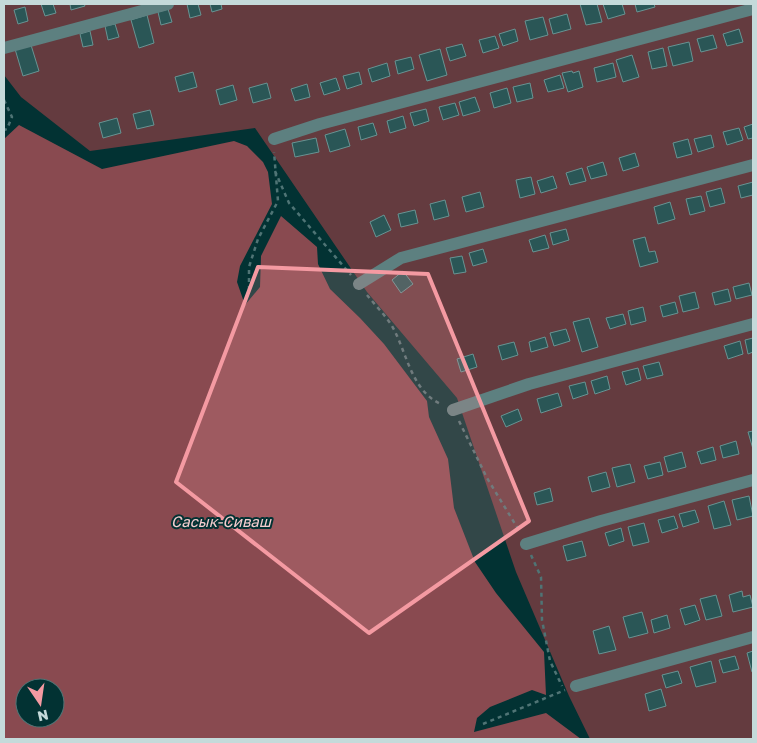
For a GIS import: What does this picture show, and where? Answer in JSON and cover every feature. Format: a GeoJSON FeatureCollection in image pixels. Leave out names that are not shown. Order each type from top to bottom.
{"type":"FeatureCollection","features":[{"type":"Feature","properties":{"kind":"lane"},"geometry":{"type":"LineString","coordinates":[[4,48],[168,4]]}},
{"type":"Feature","properties":{"kind":"lane"},"geometry":{"type":"LineString","coordinates":[[274,139],[320,124],[753,9]]}},
{"type":"Feature","properties":{"kind":"lane"},"geometry":{"type":"LineString","coordinates":[[359,284],[401,258],[753,166]]}},
{"type":"Feature","properties":{"kind":"lane"},"geometry":{"type":"LineString","coordinates":[[453,410],[529,384],[753,324]]}},
{"type":"Feature","properties":{"kind":"lane"},"geometry":{"type":"LineString","coordinates":[[526,544],[601,521],[753,480]]}},
{"type":"Feature","properties":{"kind":"lane"},"geometry":{"type":"LineString","coordinates":[[576,686],[753,637]]}},
{"type":"Feature","properties":{"kind":"path"},"geometry":{"type":"LineString","coordinates":[[4,100],[12,117],[7,129],[4,130]]}},
{"type":"Feature","properties":{"kind":"path"},"geometry":{"type":"LineString","coordinates":[[249,290],[249,267],[258,239],[278,201],[274,139]]}},
{"type":"Feature","properties":{"kind":"path"},"geometry":{"type":"LineString","coordinates":[[484,724],[576,686]]}},
{"type":"Feature","properties":{"kind":"highlighted area"},"geometry":{"type":"Polygon","coordinates":[[[258,267],[428,274],[529,521],[369,633],[176,482],[258,267]]]}},
{"type":"Feature","properties":{"kind":"shaded area"},"geometry":{"type":"Polygon","coordinates":[[[4,4],[753,4],[753,739],[590,739],[569,696],[516,572],[457,398],[367,292],[255,128],[90,151],[21,97],[4,75],[4,4]]]}},
{"type":"Feature","properties":{"kind":"water","name":"Сасык-Сиваш"},"geometry":{"type":"Polygon","coordinates":[[[19,125],[102,169],[234,141],[247,146],[263,162],[268,172],[272,204],[240,266],[237,282],[245,305],[260,287],[261,256],[281,216],[317,247],[318,264],[330,289],[384,344],[427,401],[429,417],[448,459],[454,508],[475,562],[496,593],[544,652],[546,695],[532,690],[490,707],[477,718],[474,732],[546,713],[581,739],[4,739],[4,139],[19,125]]]}},
{"type":"Feature","properties":{"kind":"building"},"geometry":{"type":"Polygon","coordinates":[[[41,4],[53,4],[56,13],[45,16],[41,4]]]}},
{"type":"Feature","properties":{"kind":"building"},"geometry":{"type":"Polygon","coordinates":[[[70,4],[84,4],[85,6],[71,10],[70,4]]]}},
{"type":"Feature","properties":{"kind":"building"},"geometry":{"type":"Polygon","coordinates":[[[187,4],[198,4],[201,15],[190,18],[187,4]]]}},
{"type":"Feature","properties":{"kind":"building"},"geometry":{"type":"Polygon","coordinates":[[[210,4],[221,4],[222,9],[212,12],[210,4]]]}},
{"type":"Feature","properties":{"kind":"building"},"geometry":{"type":"Polygon","coordinates":[[[580,4],[597,4],[602,22],[586,25],[580,4]]]}},
{"type":"Feature","properties":{"kind":"building"},"geometry":{"type":"Polygon","coordinates":[[[603,4],[622,4],[625,14],[608,19],[603,4]]]}},
{"type":"Feature","properties":{"kind":"building"},"geometry":{"type":"Polygon","coordinates":[[[635,4],[654,4],[655,7],[637,12],[635,4]]]}},
{"type":"Feature","properties":{"kind":"building"},"geometry":{"type":"Polygon","coordinates":[[[25,7],[28,21],[18,24],[14,10],[25,7]]]}},
{"type":"Feature","properties":{"kind":"building"},"geometry":{"type":"Polygon","coordinates":[[[168,9],[172,22],[161,25],[158,12],[168,9]]]}},
{"type":"Feature","properties":{"kind":"building"},"geometry":{"type":"Polygon","coordinates":[[[567,14],[571,29],[553,34],[549,19],[567,14]]]}},
{"type":"Feature","properties":{"kind":"building"},"geometry":{"type":"Polygon","coordinates":[[[147,15],[154,43],[139,48],[131,20],[147,15]]]}},
{"type":"Feature","properties":{"kind":"building"},"geometry":{"type":"Polygon","coordinates":[[[543,17],[548,35],[530,40],[525,21],[543,17]]]}},
{"type":"Feature","properties":{"kind":"building"},"geometry":{"type":"Polygon","coordinates":[[[115,24],[119,37],[108,40],[105,26],[115,24]]]}},
{"type":"Feature","properties":{"kind":"building"},"geometry":{"type":"Polygon","coordinates":[[[515,29],[518,41],[503,46],[499,34],[515,29]]]}},
{"type":"Feature","properties":{"kind":"building"},"geometry":{"type":"Polygon","coordinates":[[[739,29],[743,42],[727,46],[723,34],[739,29]]]}},
{"type":"Feature","properties":{"kind":"building"},"geometry":{"type":"Polygon","coordinates":[[[90,31],[93,45],[83,47],[80,34],[90,31]]]}},
{"type":"Feature","properties":{"kind":"building"},"geometry":{"type":"Polygon","coordinates":[[[713,35],[717,48],[701,52],[697,39],[713,35]]]}},
{"type":"Feature","properties":{"kind":"building"},"geometry":{"type":"Polygon","coordinates":[[[495,36],[499,48],[483,53],[479,40],[495,36]]]}},
{"type":"Feature","properties":{"kind":"building"},"geometry":{"type":"Polygon","coordinates":[[[689,42],[693,61],[673,66],[668,47],[689,42]]]}},
{"type":"Feature","properties":{"kind":"building"},"geometry":{"type":"Polygon","coordinates":[[[462,44],[466,56],[450,61],[446,48],[462,44]]]}},
{"type":"Feature","properties":{"kind":"building"},"geometry":{"type":"Polygon","coordinates":[[[31,45],[39,71],[23,76],[15,49],[31,45]]]}},
{"type":"Feature","properties":{"kind":"building"},"geometry":{"type":"Polygon","coordinates":[[[663,48],[667,66],[652,69],[648,52],[663,48]]]}},
{"type":"Feature","properties":{"kind":"building"},"geometry":{"type":"Polygon","coordinates":[[[440,49],[447,75],[427,81],[419,55],[440,49]]]}},
{"type":"Feature","properties":{"kind":"building"},"geometry":{"type":"Polygon","coordinates":[[[632,55],[639,77],[623,82],[616,60],[632,55]]]}},
{"type":"Feature","properties":{"kind":"building"},"geometry":{"type":"Polygon","coordinates":[[[411,57],[414,69],[398,74],[395,61],[411,57]]]}},
{"type":"Feature","properties":{"kind":"building"},"geometry":{"type":"Polygon","coordinates":[[[387,63],[390,76],[372,82],[368,69],[387,63]]]}},
{"type":"Feature","properties":{"kind":"building"},"geometry":{"type":"Polygon","coordinates":[[[613,63],[616,77],[597,82],[594,68],[613,63]]]}},
{"type":"Feature","properties":{"kind":"building"},"geometry":{"type":"Polygon","coordinates":[[[572,71],[573,73],[579,71],[583,87],[568,92],[562,73],[572,71]]]}},
{"type":"Feature","properties":{"kind":"building"},"geometry":{"type":"Polygon","coordinates":[[[193,72],[197,87],[179,92],[175,77],[193,72]]]}},
{"type":"Feature","properties":{"kind":"building"},"geometry":{"type":"Polygon","coordinates":[[[359,72],[362,84],[347,89],[343,76],[359,72]]]}},
{"type":"Feature","properties":{"kind":"building"},"geometry":{"type":"Polygon","coordinates":[[[560,75],[564,88],[548,92],[544,80],[560,75]]]}},
{"type":"Feature","properties":{"kind":"building"},"geometry":{"type":"Polygon","coordinates":[[[336,78],[340,90],[324,95],[320,83],[336,78]]]}},
{"type":"Feature","properties":{"kind":"building"},"geometry":{"type":"Polygon","coordinates":[[[267,83],[271,98],[253,103],[249,88],[267,83]]]}},
{"type":"Feature","properties":{"kind":"building"},"geometry":{"type":"Polygon","coordinates":[[[530,83],[533,98],[517,102],[513,87],[530,83]]]}},
{"type":"Feature","properties":{"kind":"building"},"geometry":{"type":"Polygon","coordinates":[[[307,84],[310,97],[295,101],[291,89],[307,84]]]}},
{"type":"Feature","properties":{"kind":"building"},"geometry":{"type":"Polygon","coordinates":[[[233,85],[237,100],[220,105],[216,90],[233,85]]]}},
{"type":"Feature","properties":{"kind":"building"},"geometry":{"type":"Polygon","coordinates":[[[507,88],[511,103],[494,108],[490,93],[507,88]]]}},
{"type":"Feature","properties":{"kind":"building"},"geometry":{"type":"Polygon","coordinates":[[[475,97],[480,111],[463,116],[459,102],[475,97]]]}},
{"type":"Feature","properties":{"kind":"building"},"geometry":{"type":"Polygon","coordinates":[[[455,103],[459,115],[443,120],[439,107],[455,103]]]}},
{"type":"Feature","properties":{"kind":"building"},"geometry":{"type":"Polygon","coordinates":[[[426,109],[429,121],[414,126],[410,113],[426,109]]]}},
{"type":"Feature","properties":{"kind":"building"},"geometry":{"type":"Polygon","coordinates":[[[150,110],[154,125],[137,129],[133,114],[150,110]]]}},
{"type":"Feature","properties":{"kind":"building"},"geometry":{"type":"Polygon","coordinates":[[[403,116],[406,128],[390,133],[387,121],[403,116]]]}},
{"type":"Feature","properties":{"kind":"building"},"geometry":{"type":"Polygon","coordinates":[[[117,118],[121,133],[103,138],[99,123],[117,118]]]}},
{"type":"Feature","properties":{"kind":"building"},"geometry":{"type":"Polygon","coordinates":[[[373,123],[377,135],[361,140],[358,127],[373,123]]]}},
{"type":"Feature","properties":{"kind":"building"},"geometry":{"type":"Polygon","coordinates":[[[753,124],[753,138],[748,139],[744,127],[753,124]]]}},
{"type":"Feature","properties":{"kind":"building"},"geometry":{"type":"Polygon","coordinates":[[[739,128],[743,140],[727,145],[723,132],[739,128]]]}},
{"type":"Feature","properties":{"kind":"building"},"geometry":{"type":"Polygon","coordinates":[[[345,129],[350,146],[330,152],[325,135],[345,129]]]}},
{"type":"Feature","properties":{"kind":"building"},"geometry":{"type":"Polygon","coordinates":[[[711,135],[714,147],[698,152],[694,139],[711,135]]]}},
{"type":"Feature","properties":{"kind":"building"},"geometry":{"type":"Polygon","coordinates":[[[316,138],[319,152],[295,157],[292,143],[316,138]]]}},
{"type":"Feature","properties":{"kind":"building"},"geometry":{"type":"Polygon","coordinates":[[[688,139],[692,154],[677,158],[673,143],[688,139]]]}},
{"type":"Feature","properties":{"kind":"building"},"geometry":{"type":"Polygon","coordinates":[[[635,153],[639,166],[623,171],[619,158],[635,153]]]}},
{"type":"Feature","properties":{"kind":"building"},"geometry":{"type":"Polygon","coordinates":[[[603,162],[607,175],[591,179],[587,167],[603,162]]]}},
{"type":"Feature","properties":{"kind":"building"},"geometry":{"type":"Polygon","coordinates":[[[582,168],[586,181],[570,185],[566,173],[582,168]]]}},
{"type":"Feature","properties":{"kind":"building"},"geometry":{"type":"Polygon","coordinates":[[[553,176],[557,188],[541,193],[537,181],[553,176]]]}},
{"type":"Feature","properties":{"kind":"building"},"geometry":{"type":"Polygon","coordinates":[[[531,177],[535,194],[520,198],[516,180],[531,177]]]}},
{"type":"Feature","properties":{"kind":"building"},"geometry":{"type":"Polygon","coordinates":[[[753,182],[753,195],[741,198],[738,186],[753,182]]]}},
{"type":"Feature","properties":{"kind":"building"},"geometry":{"type":"Polygon","coordinates":[[[721,188],[725,203],[710,207],[706,192],[721,188]]]}},
{"type":"Feature","properties":{"kind":"building"},"geometry":{"type":"Polygon","coordinates":[[[480,192],[484,207],[466,212],[462,197],[480,192]]]}},
{"type":"Feature","properties":{"kind":"building"},"geometry":{"type":"Polygon","coordinates":[[[701,196],[705,211],[690,215],[686,199],[701,196]]]}},
{"type":"Feature","properties":{"kind":"building"},"geometry":{"type":"Polygon","coordinates":[[[445,200],[449,216],[434,220],[430,204],[445,200]]]}},
{"type":"Feature","properties":{"kind":"building"},"geometry":{"type":"Polygon","coordinates":[[[670,202],[675,219],[658,224],[654,207],[670,202]]]}},
{"type":"Feature","properties":{"kind":"building"},"geometry":{"type":"Polygon","coordinates":[[[415,210],[418,223],[401,227],[398,214],[415,210]]]}},
{"type":"Feature","properties":{"kind":"building"},"geometry":{"type":"Polygon","coordinates":[[[384,215],[391,230],[376,237],[370,222],[384,215]]]}},
{"type":"Feature","properties":{"kind":"building"},"geometry":{"type":"Polygon","coordinates":[[[566,229],[569,240],[553,245],[550,233],[566,229]]]}},
{"type":"Feature","properties":{"kind":"building"},"geometry":{"type":"Polygon","coordinates":[[[545,235],[549,248],[533,252],[529,240],[545,235]]]}},
{"type":"Feature","properties":{"kind":"building"},"geometry":{"type":"Polygon","coordinates":[[[645,237],[649,252],[655,251],[658,262],[640,267],[633,240],[645,237]]]}},
{"type":"Feature","properties":{"kind":"building"},"geometry":{"type":"Polygon","coordinates":[[[483,249],[487,262],[473,266],[469,253],[483,249]]]}},
{"type":"Feature","properties":{"kind":"building"},"geometry":{"type":"Polygon","coordinates":[[[462,256],[466,272],[454,274],[450,258],[462,256]]]}},
{"type":"Feature","properties":{"kind":"building"},"geometry":{"type":"Polygon","coordinates":[[[403,271],[413,284],[401,293],[392,280],[403,271]]]}},
{"type":"Feature","properties":{"kind":"building"},"geometry":{"type":"Polygon","coordinates":[[[749,283],[752,295],[736,299],[733,287],[749,283]]]}},
{"type":"Feature","properties":{"kind":"building"},"geometry":{"type":"Polygon","coordinates":[[[728,289],[731,301],[715,305],[712,293],[728,289]]]}},
{"type":"Feature","properties":{"kind":"building"},"geometry":{"type":"Polygon","coordinates":[[[695,292],[699,308],[683,312],[679,296],[695,292]]]}},
{"type":"Feature","properties":{"kind":"building"},"geometry":{"type":"Polygon","coordinates":[[[675,302],[678,313],[663,317],[660,306],[675,302]]]}},
{"type":"Feature","properties":{"kind":"building"},"geometry":{"type":"Polygon","coordinates":[[[643,307],[646,321],[631,325],[628,311],[643,307]]]}},
{"type":"Feature","properties":{"kind":"building"},"geometry":{"type":"Polygon","coordinates":[[[623,314],[626,324],[610,329],[606,318],[623,314]]]}},
{"type":"Feature","properties":{"kind":"building"},"geometry":{"type":"Polygon","coordinates":[[[589,318],[598,347],[582,352],[573,322],[589,318]]]}},
{"type":"Feature","properties":{"kind":"building"},"geometry":{"type":"Polygon","coordinates":[[[566,329],[570,341],[554,346],[550,333],[566,329]]]}},
{"type":"Feature","properties":{"kind":"building"},"geometry":{"type":"Polygon","coordinates":[[[545,337],[548,347],[531,352],[529,342],[545,337]]]}},
{"type":"Feature","properties":{"kind":"building"},"geometry":{"type":"Polygon","coordinates":[[[753,338],[753,352],[748,354],[745,340],[753,338]]]}},
{"type":"Feature","properties":{"kind":"building"},"geometry":{"type":"Polygon","coordinates":[[[740,341],[743,354],[728,359],[724,346],[740,341]]]}},
{"type":"Feature","properties":{"kind":"building"},"geometry":{"type":"Polygon","coordinates":[[[514,342],[518,355],[502,360],[498,346],[514,342]]]}},
{"type":"Feature","properties":{"kind":"building"},"geometry":{"type":"Polygon","coordinates":[[[473,354],[477,367],[461,372],[457,359],[473,354]]]}},
{"type":"Feature","properties":{"kind":"building"},"geometry":{"type":"Polygon","coordinates":[[[659,362],[663,375],[647,379],[643,366],[659,362]]]}},
{"type":"Feature","properties":{"kind":"building"},"geometry":{"type":"Polygon","coordinates":[[[638,368],[641,380],[626,385],[622,372],[638,368]]]}},
{"type":"Feature","properties":{"kind":"building"},"geometry":{"type":"Polygon","coordinates":[[[607,376],[610,389],[595,394],[591,381],[607,376]]]}},
{"type":"Feature","properties":{"kind":"building"},"geometry":{"type":"Polygon","coordinates":[[[585,382],[588,394],[573,399],[569,386],[585,382]]]}},
{"type":"Feature","properties":{"kind":"building"},"geometry":{"type":"Polygon","coordinates":[[[558,393],[562,406],[541,413],[537,399],[558,393]]]}},
{"type":"Feature","properties":{"kind":"building"},"geometry":{"type":"Polygon","coordinates":[[[518,409],[522,420],[506,427],[501,416],[518,409]]]}},
{"type":"Feature","properties":{"kind":"building"},"geometry":{"type":"Polygon","coordinates":[[[753,431],[753,449],[748,432],[753,431]]]}},
{"type":"Feature","properties":{"kind":"building"},"geometry":{"type":"Polygon","coordinates":[[[736,441],[739,454],[723,458],[720,446],[736,441]]]}},
{"type":"Feature","properties":{"kind":"building"},"geometry":{"type":"Polygon","coordinates":[[[713,447],[716,460],[701,464],[697,452],[713,447]]]}},
{"type":"Feature","properties":{"kind":"building"},"geometry":{"type":"Polygon","coordinates":[[[682,452],[686,467],[668,472],[664,457],[682,452]]]}},
{"type":"Feature","properties":{"kind":"building"},"geometry":{"type":"Polygon","coordinates":[[[660,462],[663,475],[648,479],[644,466],[660,462]]]}},
{"type":"Feature","properties":{"kind":"building"},"geometry":{"type":"Polygon","coordinates":[[[630,464],[635,482],[617,487],[612,468],[630,464]]]}},
{"type":"Feature","properties":{"kind":"building"},"geometry":{"type":"Polygon","coordinates":[[[606,472],[610,487],[592,492],[588,477],[606,472]]]}},
{"type":"Feature","properties":{"kind":"building"},"geometry":{"type":"Polygon","coordinates":[[[550,488],[553,501],[537,505],[534,493],[550,488]]]}},
{"type":"Feature","properties":{"kind":"building"},"geometry":{"type":"Polygon","coordinates":[[[749,496],[753,516],[737,520],[732,500],[749,496]]]}},
{"type":"Feature","properties":{"kind":"building"},"geometry":{"type":"Polygon","coordinates":[[[724,501],[731,525],[714,529],[708,506],[724,501]]]}},
{"type":"Feature","properties":{"kind":"building"},"geometry":{"type":"Polygon","coordinates":[[[695,510],[699,522],[683,527],[679,514],[695,510]]]}},
{"type":"Feature","properties":{"kind":"building"},"geometry":{"type":"Polygon","coordinates":[[[674,516],[678,528],[662,533],[658,520],[674,516]]]}},
{"type":"Feature","properties":{"kind":"building"},"geometry":{"type":"Polygon","coordinates":[[[644,523],[649,542],[633,546],[628,527],[644,523]]]}},
{"type":"Feature","properties":{"kind":"building"},"geometry":{"type":"Polygon","coordinates":[[[621,528],[624,541],[609,546],[605,533],[621,528]]]}},
{"type":"Feature","properties":{"kind":"building"},"geometry":{"type":"Polygon","coordinates":[[[582,541],[586,556],[567,561],[563,546],[582,541]]]}},
{"type":"Feature","properties":{"kind":"building"},"geometry":{"type":"Polygon","coordinates":[[[742,591],[743,597],[750,595],[753,607],[733,612],[729,595],[742,591]]]}},
{"type":"Feature","properties":{"kind":"building"},"geometry":{"type":"Polygon","coordinates":[[[716,595],[722,616],[706,620],[700,599],[716,595]]]}},
{"type":"Feature","properties":{"kind":"building"},"geometry":{"type":"Polygon","coordinates":[[[695,605],[700,620],[685,625],[680,609],[695,605]]]}},
{"type":"Feature","properties":{"kind":"building"},"geometry":{"type":"Polygon","coordinates":[[[642,612],[648,633],[629,638],[623,617],[642,612]]]}},
{"type":"Feature","properties":{"kind":"building"},"geometry":{"type":"Polygon","coordinates":[[[667,615],[670,628],[654,633],[651,620],[667,615]]]}},
{"type":"Feature","properties":{"kind":"building"},"geometry":{"type":"Polygon","coordinates":[[[609,626],[616,650],[599,654],[593,631],[609,626]]]}},
{"type":"Feature","properties":{"kind":"building"},"geometry":{"type":"Polygon","coordinates":[[[753,651],[753,672],[752,672],[747,653],[753,651]]]}},
{"type":"Feature","properties":{"kind":"building"},"geometry":{"type":"Polygon","coordinates":[[[735,656],[739,669],[723,673],[719,660],[735,656]]]}},
{"type":"Feature","properties":{"kind":"building"},"geometry":{"type":"Polygon","coordinates":[[[711,661],[716,682],[696,687],[690,667],[711,661]]]}},
{"type":"Feature","properties":{"kind":"building"},"geometry":{"type":"Polygon","coordinates":[[[678,671],[682,683],[666,688],[662,675],[678,671]]]}},
{"type":"Feature","properties":{"kind":"building"},"geometry":{"type":"Polygon","coordinates":[[[661,689],[666,706],[649,711],[645,694],[661,689]]]}}]}
